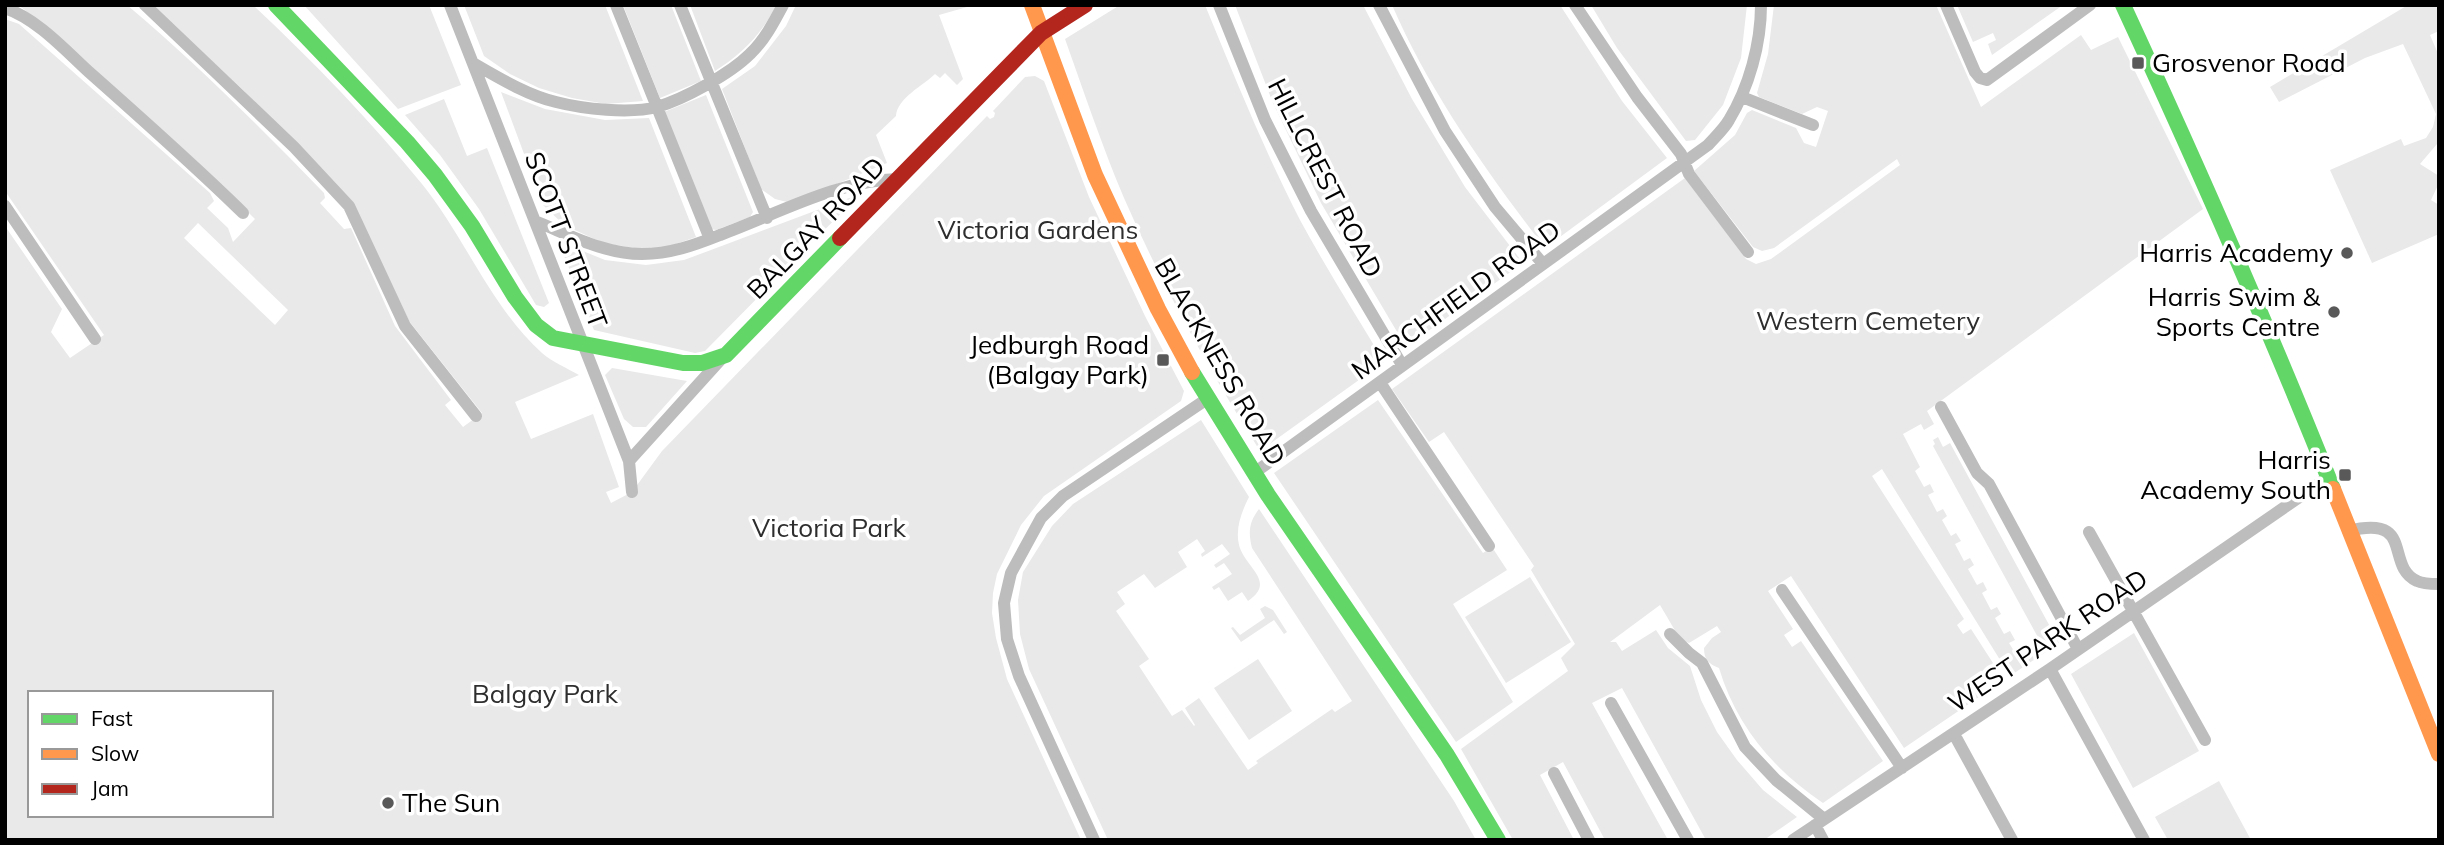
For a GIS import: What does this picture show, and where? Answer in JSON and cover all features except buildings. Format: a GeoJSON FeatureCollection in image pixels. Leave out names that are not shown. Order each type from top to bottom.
{"type":"FeatureCollection","features":[{"type":"Feature","properties":{"kind":"street"},"geometry":{"type":"LineString","coordinates":[[145,5],[294,147],[349,206],[405,326],[476,416]]}},
{"type":"Feature","properties":{"kind":"street"},"geometry":{"type":"LineString","coordinates":[[276,5],[398,132],[435,175],[472,226],[515,297],[536,325],[553,338],[683,363],[702,363],[726,355]]}},
{"type":"Feature","properties":{"kind":"street","name":"SCOTT STREET"},"geometry":{"type":"LineString","coordinates":[[450,5],[629,461],[632,492]]}},
{"type":"Feature","properties":{"kind":"street"},"geometry":{"type":"LineString","coordinates":[[615,5],[710,239]]}},
{"type":"Feature","properties":{"kind":"street"},"geometry":{"type":"LineString","coordinates":[[680,5],[767,218]]}},
{"type":"Feature","properties":{"kind":"street"},"geometry":{"type":"LineString","coordinates":[[473,63],[504,81],[554,102],[606,110],[656,107],[711,83],[750,55],[772,27],[783,5]]}},
{"type":"Feature","properties":{"kind":"street","name":"BLACKNESS ROAD"},"geometry":{"type":"LineString","coordinates":[[1032,5],[1113,215],[1158,309],[1208,399],[1254,474],[1447,755],[1497,840]]}},
{"type":"Feature","properties":{"kind":"street","name":"BALGAY ROAD"},"geometry":{"type":"LineString","coordinates":[[629,461],[726,355],[1041,33],[1085,5]]}},
{"type":"Feature","properties":{"kind":"street","name":"HILLCREST ROAD"},"geometry":{"type":"LineString","coordinates":[[1219,5],[1265,120],[1311,211],[1402,365]]}},
{"type":"Feature","properties":{"kind":"street"},"geometry":{"type":"LineString","coordinates":[[1379,5],[1445,131],[1495,207],[1543,264]]}},
{"type":"Feature","properties":{"kind":"street"},"geometry":{"type":"LineString","coordinates":[[1575,5],[1637,97],[1681,154],[1689,174],[1748,252]]}},
{"type":"Feature","properties":{"kind":"street","name":"MARCHFIELD ROAD"},"geometry":{"type":"LineString","coordinates":[[1254,474],[1708,145],[1728,123],[1742,97],[1754,59],[1761,5]]}},
{"type":"Feature","properties":{"kind":"street"},"geometry":{"type":"LineString","coordinates":[[1946,5],[1980,78],[1987,80],[2090,5]]}},
{"type":"Feature","properties":{"kind":"street"},"geometry":{"type":"LineString","coordinates":[[2123,5],[2204,181],[2291,384],[2439,754]]}},
{"type":"Feature","properties":{"kind":"street"},"geometry":{"type":"LineString","coordinates":[[5,8],[21,13],[60,46],[188,159],[243,213]]}},
{"type":"Feature","properties":{"kind":"street"},"geometry":{"type":"LineString","coordinates":[[1742,97],[1813,125]]}},
{"type":"Feature","properties":{"kind":"street"},"geometry":{"type":"LineString","coordinates":[[535,222],[602,249],[641,254],[672,252],[848,185],[875,179],[898,179]]}},
{"type":"Feature","properties":{"kind":"street"},"geometry":{"type":"LineString","coordinates":[[5,206],[95,339]]}},
{"type":"Feature","properties":{"kind":"street"},"geometry":{"type":"LineString","coordinates":[[1381,384],[1489,546]]}},
{"type":"Feature","properties":{"kind":"street"},"geometry":{"type":"LineString","coordinates":[[1094,840],[1015,663],[1007,639],[1004,603],[1011,573],[1041,518],[1063,496],[1208,399]]}},
{"type":"Feature","properties":{"kind":"street"},"geometry":{"type":"LineString","coordinates":[[1941,407],[1977,473],[1989,484],[2078,649]]}},
{"type":"Feature","properties":{"kind":"street","name":"WEST PARK ROAD"},"geometry":{"type":"LineString","coordinates":[[1793,840],[1954,734],[2328,478]]}},
{"type":"Feature","properties":{"kind":"street"},"geometry":{"type":"LineString","coordinates":[[2348,529],[2374,526],[2384,530],[2391,535],[2409,576],[2416,581],[2439,584]]}},
{"type":"Feature","properties":{"kind":"street"},"geometry":{"type":"LineString","coordinates":[[2089,532],[2205,740]]}},
{"type":"Feature","properties":{"kind":"street"},"geometry":{"type":"LineString","coordinates":[[1782,590],[1902,768]]}},
{"type":"Feature","properties":{"kind":"street"},"geometry":{"type":"LineString","coordinates":[[1670,634],[1702,663],[1745,747],[1819,822],[1823,840]]}},
{"type":"Feature","properties":{"kind":"street"},"geometry":{"type":"LineString","coordinates":[[2050,669],[2144,840]]}},
{"type":"Feature","properties":{"kind":"street"},"geometry":{"type":"LineString","coordinates":[[1611,703],[1688,840]]}},
{"type":"Feature","properties":{"kind":"street"},"geometry":{"type":"LineString","coordinates":[[1954,734],[2012,840]]}},
{"type":"Feature","properties":{"kind":"street"},"geometry":{"type":"LineString","coordinates":[[1554,773],[1589,840]]}},
{"type":"Feature","properties":{"kind":"green space"},"geometry":{"type":"Polygon","coordinates":[[[18,5],[127,5],[203,73],[324,193],[325,198],[320,203],[344,229],[351,228],[395,326],[451,400],[445,405],[463,427],[482,413],[409,321],[352,201],[242,89],[152,5],[253,5],[340,91],[422,184],[452,226],[508,316],[524,336],[546,356],[579,375],[515,402],[531,439],[593,414],[619,487],[606,492],[611,503],[632,492],[662,451],[987,116],[990,119],[994,117],[993,111],[1025,77],[1035,76],[1044,81],[1089,197],[1184,391],[1181,401],[1044,496],[1021,525],[997,574],[992,613],[1007,679],[1081,840],[5,840],[5,226],[62,309],[51,332],[70,358],[104,335],[5,191],[5,19],[19,24],[210,193],[214,201],[207,208],[228,228],[233,242],[255,219],[191,156],[18,5]],[[198,223],[184,238],[275,325],[288,310],[198,223]]]}},
{"type":"Feature","properties":{"kind":"green space"},"geometry":{"type":"Polygon","coordinates":[[[304,5],[429,5],[461,85],[398,109],[304,5]]]}},
{"type":"Feature","properties":{"kind":"green space"},"geometry":{"type":"Polygon","coordinates":[[[464,5],[605,5],[643,101],[606,104],[572,98],[539,88],[510,74],[484,56],[464,5]]]}},
{"type":"Feature","properties":{"kind":"green space"},"geometry":{"type":"Polygon","coordinates":[[[623,5],[671,5],[701,81],[660,98],[623,5]]]}},
{"type":"Feature","properties":{"kind":"green space"},"geometry":{"type":"Polygon","coordinates":[[[690,5],[776,5],[765,25],[750,42],[734,58],[715,71],[690,5]]]}},
{"type":"Feature","properties":{"kind":"green space"},"geometry":{"type":"Polygon","coordinates":[[[796,5],[974,5],[939,15],[963,79],[957,85],[945,73],[940,78],[935,74],[901,103],[896,116],[876,135],[887,163],[791,203],[775,199],[761,189],[722,89],[755,66],[786,26],[796,5]]]}},
{"type":"Feature","properties":{"kind":"green space"},"geometry":{"type":"Polygon","coordinates":[[[1120,5],[1205,5],[1262,140],[1300,220],[1384,362],[1260,451],[1188,328],[1139,231],[1108,159],[1065,39],[1120,5]]]}},
{"type":"Feature","properties":{"kind":"green space"},"geometry":{"type":"Polygon","coordinates":[[[1235,5],[1363,5],[1412,99],[1465,187],[1523,263],[1406,347],[1321,203],[1273,103],[1235,5]]]}},
{"type":"Feature","properties":{"kind":"green space"},"geometry":{"type":"Polygon","coordinates":[[[1392,5],[1560,5],[1622,101],[1667,158],[1545,248],[1442,101],[1392,5]]]}},
{"type":"Feature","properties":{"kind":"green space"},"geometry":{"type":"Polygon","coordinates":[[[1591,5],[1747,5],[1741,58],[1723,105],[1695,140],[1686,141],[1617,48],[1591,5]]]}},
{"type":"Feature","properties":{"kind":"green space","name":"Western Cemetery"},"geometry":{"type":"Polygon","coordinates":[[[1774,5],[1936,5],[1981,107],[2081,35],[2091,50],[2118,37],[2203,209],[1927,411],[1934,424],[1924,430],[1921,424],[1903,434],[1920,467],[1915,471],[1924,487],[1930,484],[1934,492],[1928,495],[1937,512],[1943,509],[1947,516],[1942,520],[1951,536],[1956,533],[1961,541],[1955,544],[1964,561],[1970,558],[1974,565],[1968,569],[1977,585],[1983,582],[1987,590],[1982,593],[1991,610],[1997,607],[2001,614],[1995,618],[2004,634],[2010,631],[2015,640],[2009,643],[2014,651],[2019,649],[2025,653],[2040,641],[1933,446],[1933,440],[1938,437],[1943,447],[1950,443],[2059,643],[2010,676],[1882,469],[1872,476],[1964,619],[1957,625],[1963,634],[1971,629],[2004,680],[1904,748],[1791,576],[1768,591],[1793,629],[1784,635],[1792,647],[1801,641],[1883,761],[1823,803],[1788,776],[1746,728],[1726,689],[1719,668],[1705,656],[1704,648],[1721,632],[1717,626],[1689,643],[1680,639],[1660,605],[1610,642],[1616,642],[1622,651],[1656,630],[1668,648],[1690,666],[1701,700],[1717,732],[1737,760],[1763,790],[1797,817],[1764,840],[1706,840],[1622,688],[1592,703],[1668,840],[1605,840],[1563,762],[1540,775],[1574,840],[1513,840],[1461,749],[1568,671],[1561,658],[1575,644],[1531,570],[1534,566],[1444,432],[1429,442],[1392,389],[1685,178],[1746,259],[1756,264],[1771,259],[1900,165],[1897,159],[1774,248],[1762,251],[1753,247],[1694,171],[1735,135],[1747,113],[1752,110],[1796,128],[1804,143],[1816,147],[1828,111],[1817,107],[1802,114],[1759,97],[1757,93],[1768,54],[1774,5]]]}},
{"type":"Feature","properties":{"kind":"green space"},"geometry":{"type":"Polygon","coordinates":[[[1957,5],[2063,5],[1992,55],[1988,44],[1996,40],[1993,33],[1973,42],[1957,5]]]}},
{"type":"Feature","properties":{"kind":"green space"},"geometry":{"type":"Polygon","coordinates":[[[2408,5],[2439,5],[2439,31],[2430,35],[2439,56],[2439,150],[2437,144],[2420,164],[2439,176],[2439,183],[2431,200],[2439,205],[2439,234],[2372,263],[2330,170],[2401,139],[2404,146],[2426,138],[2433,127],[2436,114],[2403,44],[2365,58],[2279,102],[2270,87],[2408,5]]]}},
{"type":"Feature","properties":{"kind":"green space"},"geometry":{"type":"Polygon","coordinates":[[[501,92],[545,109],[605,120],[649,118],[696,237],[667,247],[641,249],[603,243],[564,225],[543,205],[501,92]]]}},
{"type":"Feature","properties":{"kind":"green space"},"geometry":{"type":"Polygon","coordinates":[[[706,95],[753,212],[750,217],[716,230],[711,229],[664,112],[706,95]]]}},
{"type":"Feature","properties":{"kind":"green space"},"geometry":{"type":"Polygon","coordinates":[[[444,99],[467,156],[487,148],[549,303],[544,307],[536,305],[479,209],[440,155],[405,115],[444,99]]]}},
{"type":"Feature","properties":{"kind":"green space"},"geometry":{"type":"Polygon","coordinates":[[[860,194],[705,351],[695,353],[594,330],[558,241],[605,260],[646,265],[684,260],[860,194]]]}},
{"type":"Feature","properties":{"kind":"green space"},"geometry":{"type":"Polygon","coordinates":[[[612,368],[687,381],[646,427],[633,427],[624,419],[605,375],[612,368]]]}},
{"type":"Feature","properties":{"kind":"green space"},"geometry":{"type":"Polygon","coordinates":[[[1378,400],[1483,553],[1492,547],[1507,570],[1453,604],[1513,702],[1456,742],[1274,473],[1378,400]]]}},
{"type":"Feature","properties":{"kind":"green space"},"geometry":{"type":"Polygon","coordinates":[[[1201,420],[1249,497],[1240,520],[1238,539],[1242,553],[1257,574],[1260,587],[1248,601],[1242,592],[1228,601],[1219,587],[1214,590],[1212,587],[1232,574],[1224,563],[1216,568],[1214,565],[1230,554],[1222,544],[1202,557],[1201,554],[1205,551],[1197,539],[1178,552],[1187,567],[1155,588],[1144,574],[1117,592],[1125,604],[1116,611],[1149,659],[1139,666],[1172,716],[1182,710],[1194,726],[1185,708],[1199,698],[1248,770],[1258,763],[1256,761],[1332,709],[1335,712],[1352,701],[1252,548],[1250,527],[1259,509],[1454,801],[1476,840],[1108,840],[1029,669],[1020,634],[1018,600],[1023,572],[1052,526],[1073,504],[1201,420]]]}},
{"type":"Feature","properties":{"kind":"green space"},"geometry":{"type":"Polygon","coordinates":[[[1530,577],[1571,642],[1506,683],[1465,617],[1530,577]]]}},
{"type":"Feature","properties":{"kind":"green space"},"geometry":{"type":"Polygon","coordinates":[[[1265,606],[1273,610],[1287,632],[1284,634],[1274,620],[1241,642],[1231,628],[1240,635],[1265,618],[1260,609],[1265,606]]]}},
{"type":"Feature","properties":{"kind":"green space"},"geometry":{"type":"Polygon","coordinates":[[[2134,633],[2199,751],[2133,788],[2071,674],[2134,633]]]}},
{"type":"Feature","properties":{"kind":"green space"},"geometry":{"type":"Polygon","coordinates":[[[1258,659],[1292,711],[1249,740],[1214,688],[1258,659]]]}},
{"type":"Feature","properties":{"kind":"green space"},"geometry":{"type":"Polygon","coordinates":[[[2219,781],[2251,840],[2168,840],[2155,817],[2219,781]]]}},
{"type":"Feature","properties":{"kind":"traffic: fast"},"geometry":{"type":"LineString","coordinates":[[276,5],[435,175],[472,226],[515,297],[536,325],[553,338],[683,363],[702,363],[726,355],[840,238]]}},
{"type":"Feature","properties":{"kind":"traffic: fast"},"geometry":{"type":"LineString","coordinates":[[2123,5],[2231,246],[2333,489]]}},
{"type":"Feature","properties":{"kind":"traffic: fast"},"geometry":{"type":"LineString","coordinates":[[1192,372],[1268,495],[1447,755],[1498,840]]}},
{"type":"Feature","properties":{"kind":"traffic: slow"},"geometry":{"type":"LineString","coordinates":[[1032,5],[1095,175],[1158,309],[1192,372]]}},
{"type":"Feature","properties":{"kind":"traffic: slow"},"geometry":{"type":"LineString","coordinates":[[2333,489],[2439,754]]}},
{"type":"Feature","properties":{"kind":"traffic: jam"},"geometry":{"type":"LineString","coordinates":[[840,238],[1041,33],[1085,5]]}},
{"type":"Feature","properties":{"kind":"place","name":"Grosvenor Road"},"geometry":{"type":"Point","coordinates":[2138,63]}},
{"type":"Feature","properties":{"kind":"place","name":"Harris Academy"},"geometry":{"type":"Point","coordinates":[2347,253]}},
{"type":"Feature","properties":{"kind":"place","name":"Harris Swim & Sports Centre"},"geometry":{"type":"Point","coordinates":[2334,312]}},
{"type":"Feature","properties":{"kind":"place","name":"Jedburgh Road (Balgay Park)"},"geometry":{"type":"Point","coordinates":[1163,360]}},
{"type":"Feature","properties":{"kind":"place","name":"Harris Academy South"},"geometry":{"type":"Point","coordinates":[2345,475]}},
{"type":"Feature","properties":{"kind":"place","name":"The Sun"},"geometry":{"type":"Point","coordinates":[388,803]}},
{"type":"Feature","properties":{"kind":"park label","name":"Victoria Gardens"},"geometry":{"type":"Point","coordinates":[1038,230]}},
{"type":"Feature","properties":{"kind":"park label","name":"Victoria Park"},"geometry":{"type":"Point","coordinates":[829,528]}},
{"type":"Feature","properties":{"kind":"park label","name":"Balgay Park"},"geometry":{"type":"Point","coordinates":[545,694]}}]}
